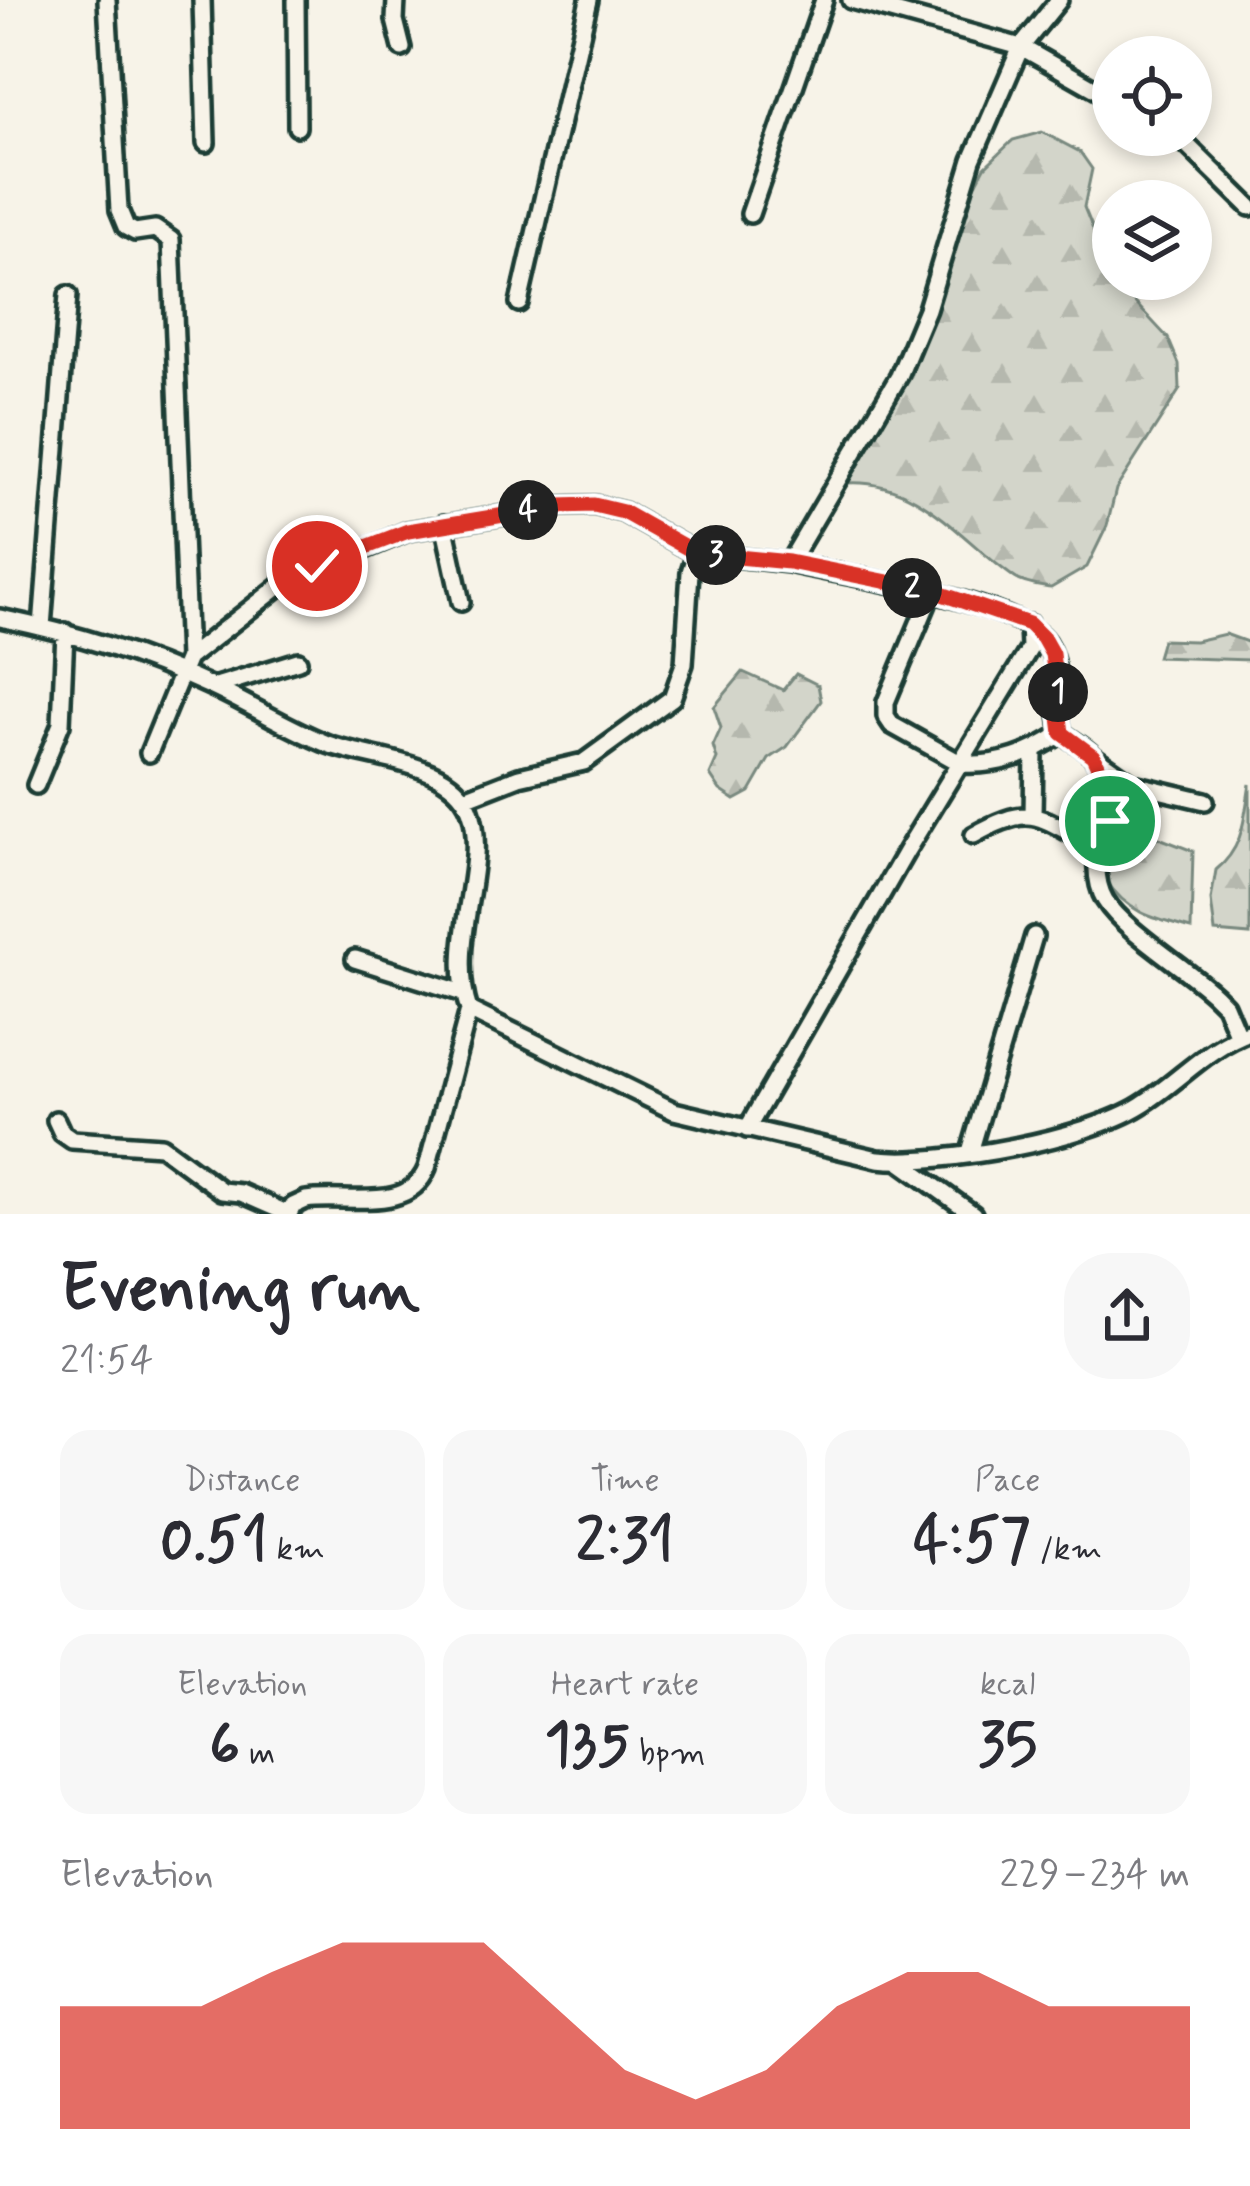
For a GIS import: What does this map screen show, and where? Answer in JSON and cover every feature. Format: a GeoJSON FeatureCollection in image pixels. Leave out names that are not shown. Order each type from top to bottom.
{"type":"FeatureCollection","features":[{"type":"Feature","properties":{"kind":"street"},"geometry":{"type":"LineString","coordinates":[[107,0],[119,210],[125,227],[135,232],[155,229],[171,241],[185,665],[148,753]]}},
{"type":"Feature","properties":{"kind":"street"},"geometry":{"type":"LineString","coordinates":[[202,0],[206,143]]}},
{"type":"Feature","properties":{"kind":"street"},"geometry":{"type":"LineString","coordinates":[[296,0],[297,127]]}},
{"type":"Feature","properties":{"kind":"street"},"geometry":{"type":"LineString","coordinates":[[396,0],[394,20],[402,48]]}},
{"type":"Feature","properties":{"kind":"street"},"geometry":{"type":"LineString","coordinates":[[519,303],[589,0]]}},
{"type":"Feature","properties":{"kind":"street"},"geometry":{"type":"LineString","coordinates":[[750,214],[824,0]]}},
{"type":"Feature","properties":{"kind":"street"},"geometry":{"type":"LineString","coordinates":[[850,0],[1021,47],[1092,87]]}},
{"type":"Feature","properties":{"kind":"street"},"geometry":{"type":"LineString","coordinates":[[789,562],[899,376],[927,309],[972,160],[1021,47],[1059,0]]}},
{"type":"Feature","properties":{"kind":"street"},"geometry":{"type":"LineString","coordinates":[[1202,156],[1250,207]]}},
{"type":"Feature","properties":{"kind":"street"},"geometry":{"type":"LineString","coordinates":[[42,627],[68,295]]}},
{"type":"Feature","properties":{"kind":"street"},"geometry":{"type":"LineString","coordinates":[[185,665],[282,584],[408,531],[558,506],[594,505],[623,512],[696,553],[789,562],[920,589],[1029,624],[1052,654],[1062,733],[1132,784],[1205,801]]}},
{"type":"Feature","properties":{"kind":"street"},"geometry":{"type":"LineString","coordinates":[[444,524],[461,602]]}},
{"type":"Feature","properties":{"kind":"street"},"geometry":{"type":"LineString","coordinates":[[465,798],[519,777],[584,762],[672,698],[684,664],[690,572],[696,553]]}},
{"type":"Feature","properties":{"kind":"street"},"geometry":{"type":"LineString","coordinates":[[920,589],[926,609],[886,703],[892,725],[962,764],[1034,752],[1062,733]]}},
{"type":"Feature","properties":{"kind":"street"},"geometry":{"type":"LineString","coordinates":[[0,618],[90,637],[185,665],[213,687],[326,743],[422,770],[465,798],[473,820],[460,965],[469,1010],[421,1183],[400,1196],[306,1201],[293,1206],[289,1214],[264,1209],[241,1192],[222,1191],[161,1146],[71,1140],[56,1120]]}},
{"type":"Feature","properties":{"kind":"street"},"geometry":{"type":"LineString","coordinates":[[747,1129],[1030,648],[1029,624]]}},
{"type":"Feature","properties":{"kind":"street"},"geometry":{"type":"LineString","coordinates":[[36,785],[61,724],[65,632]]}},
{"type":"Feature","properties":{"kind":"street"},"geometry":{"type":"LineString","coordinates":[[213,687],[298,661]]}},
{"type":"Feature","properties":{"kind":"street"},"geometry":{"type":"LineString","coordinates":[[1033,816],[1034,752]]}},
{"type":"Feature","properties":{"kind":"street"},"geometry":{"type":"LineString","coordinates":[[469,1010],[674,1111],[899,1161],[1081,1133],[1142,1105],[1208,1053],[1244,1034],[1216,996],[1104,899],[1096,846],[1101,780],[1093,756]]}},
{"type":"Feature","properties":{"kind":"street"},"geometry":{"type":"LineString","coordinates":[[1096,846],[1120,796],[1132,784]]}},
{"type":"Feature","properties":{"kind":"street"},"geometry":{"type":"LineString","coordinates":[[974,835],[1007,816],[1033,816],[1096,846]]}},
{"type":"Feature","properties":{"kind":"street"},"geometry":{"type":"LineString","coordinates":[[970,1152],[1034,936]]}},
{"type":"Feature","properties":{"kind":"street"},"geometry":{"type":"LineString","coordinates":[[355,959],[463,993]]}},
{"type":"Feature","properties":{"kind":"street"},"geometry":{"type":"LineString","coordinates":[[899,1161],[973,1214]]}},
{"type":"Feature","properties":{"kind":"green space"},"geometry":{"type":"Polygon","coordinates":[[[1042,132],[1080,152],[1092,169],[1084,207],[1092,227],[1092,300],[1133,300],[1168,338],[1179,364],[1180,389],[1116,489],[1107,526],[1087,567],[1051,588],[1015,578],[917,501],[872,484],[846,483],[911,377],[957,220],[985,167],[1013,140],[1042,132]]]}},
{"type":"Feature","properties":{"kind":"green space"},"geometry":{"type":"Polygon","coordinates":[[[1225,634],[1250,643],[1250,660],[1157,657],[1162,640],[1195,641],[1225,634]]]}},
{"type":"Feature","properties":{"kind":"green space"},"geometry":{"type":"Polygon","coordinates":[[[743,672],[783,690],[796,674],[818,685],[821,701],[787,747],[769,759],[750,792],[735,800],[710,775],[717,759],[713,746],[721,728],[714,707],[743,672]]]}},
{"type":"Feature","properties":{"kind":"green space"},"geometry":{"type":"Polygon","coordinates":[[[1250,784],[1250,935],[1215,932],[1211,900],[1216,870],[1237,842],[1250,784]]]}},
{"type":"Feature","properties":{"kind":"green space"},"geometry":{"type":"Polygon","coordinates":[[[1115,821],[1193,851],[1191,929],[1132,907],[1106,880],[1115,821]]]}},
{"type":"Feature","properties":{"kind":"route"},"geometry":{"type":"LineString","coordinates":[[317,566],[408,531],[558,506],[594,505],[623,512],[696,553],[789,562],[933,591],[1018,619],[1043,638],[1057,674],[1062,733],[1093,756],[1099,769],[1096,846],[1110,821]]}}]}
